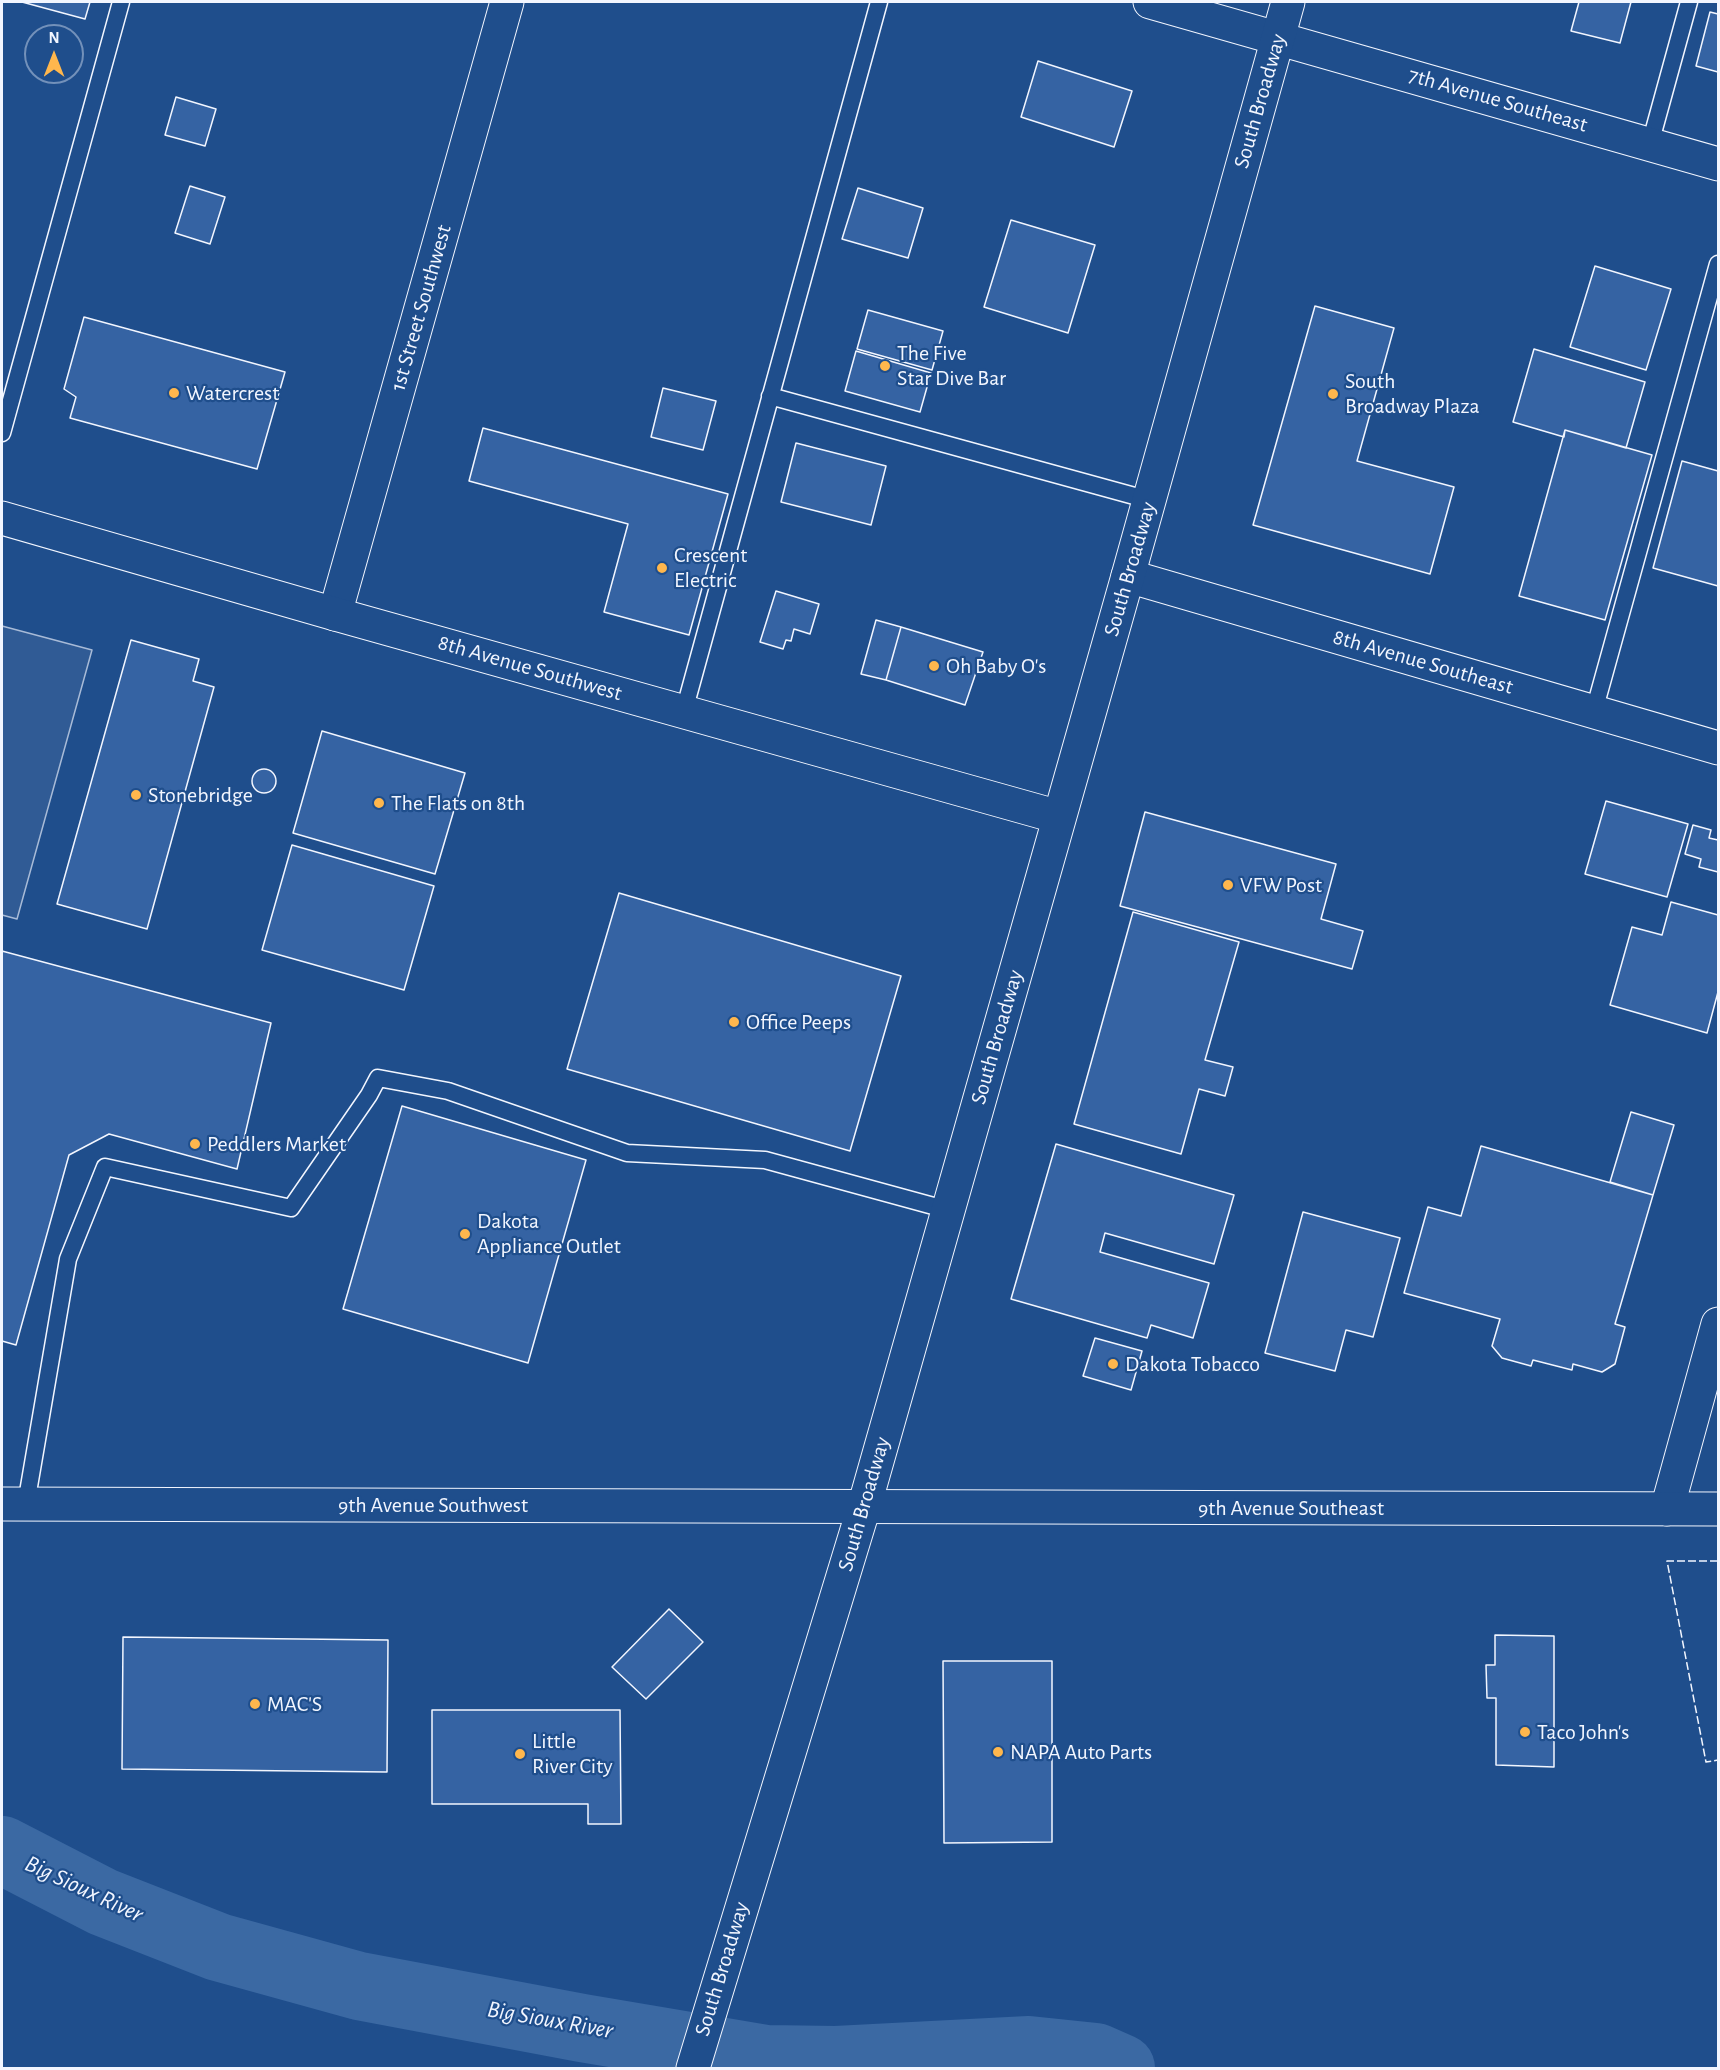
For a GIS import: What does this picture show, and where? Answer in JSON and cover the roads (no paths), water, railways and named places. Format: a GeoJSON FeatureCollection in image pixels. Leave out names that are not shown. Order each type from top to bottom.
{"type":"FeatureCollection","features":[{"type":"Feature","properties":{"kind":"street","name":"1st Street Southwest"},"geometry":{"type":"LineString","coordinates":[[335,614],[507,2]]}},
{"type":"Feature","properties":{"kind":"street","name":"7th Avenue Southeast"},"geometry":{"type":"LineString","coordinates":[[1150,2],[1719,164]]}},
{"type":"Feature","properties":{"kind":"street","name":"South Broadway"},"geometry":{"type":"LineString","coordinates":[[693,2068],[864,1507],[1288,2]]}},
{"type":"Feature","properties":{"kind":"street","name":"8th Avenue Southwest"},"geometry":{"type":"LineString","coordinates":[[2,518],[1059,817]]}},
{"type":"Feature","properties":{"kind":"street","name":"8th Avenue Southeast"},"geometry":{"type":"LineString","coordinates":[[1128,576],[1719,748]]}},
{"type":"Feature","properties":{"kind":"street"},"geometry":{"type":"LineString","coordinates":[[1668,1509],[1719,1324]]}},
{"type":"Feature","properties":{"kind":"street","name":"9th Avenue Southwest"},"geometry":{"type":"LineString","coordinates":[[14,1504],[864,1507]]}},
{"type":"Feature","properties":{"kind":"street","name":"9th Avenue Southeast"},"geometry":{"type":"LineString","coordinates":[[864,1507],[1719,1509]]}},
{"type":"Feature","properties":{"kind":"lane"},"geometry":{"type":"LineString","coordinates":[[2,433],[121,2]]}},
{"type":"Feature","properties":{"kind":"lane"},"geometry":{"type":"LineString","coordinates":[[684,711],[879,2]]}},
{"type":"Feature","properties":{"kind":"lane"},"geometry":{"type":"LineString","coordinates":[[1650,144],[1689,2]]}},
{"type":"Feature","properties":{"kind":"lane"},"geometry":{"type":"LineString","coordinates":[[1594,711],[1719,264]]}},
{"type":"Feature","properties":{"kind":"lane"},"geometry":{"type":"LineString","coordinates":[[770,396],[1149,500]]}},
{"type":"Feature","properties":{"kind":"lane"},"geometry":{"type":"LineString","coordinates":[[14,1504],[68,1259],[105,1167],[291,1208],[369,1095],[378,1078],[448,1091],[627,1153],[765,1160],[948,1210]]}},
{"type":"Feature","properties":{"kind":"waterway","name":"Big Sioux River"},"geometry":{"type":"LineString","coordinates":[[2,1850],[103,1902],[218,1947],[359,1986],[582,2028],[766,2059],[836,2060],[1029,2050],[1096,2057],[1121,2068]]}},
{"type":"Feature","properties":{"kind":"place","name":"The Five Star Dive Bar"},"geometry":{"type":"Point","coordinates":[885,366]}},
{"type":"Feature","properties":{"kind":"place","name":"Watercrest"},"geometry":{"type":"Point","coordinates":[174,393]}},
{"type":"Feature","properties":{"kind":"place","name":"South Broadway Plaza"},"geometry":{"type":"Point","coordinates":[1333,394]}},
{"type":"Feature","properties":{"kind":"place","name":"Crescent Electric"},"geometry":{"type":"Point","coordinates":[662,568]}},
{"type":"Feature","properties":{"kind":"place","name":"Oh Baby O's"},"geometry":{"type":"Point","coordinates":[934,666]}},
{"type":"Feature","properties":{"kind":"place","name":"Stonebridge"},"geometry":{"type":"Point","coordinates":[136,795]}},
{"type":"Feature","properties":{"kind":"place","name":"The Flats on 8th"},"geometry":{"type":"Point","coordinates":[379,803]}},
{"type":"Feature","properties":{"kind":"place","name":"VFW Post"},"geometry":{"type":"Point","coordinates":[1228,885]}},
{"type":"Feature","properties":{"kind":"place","name":"Office Peeps"},"geometry":{"type":"Point","coordinates":[734,1022]}},
{"type":"Feature","properties":{"kind":"place","name":"Peddlers Market"},"geometry":{"type":"Point","coordinates":[195,1144]}},
{"type":"Feature","properties":{"kind":"place","name":"Dakota Appliance Outlet"},"geometry":{"type":"Point","coordinates":[465,1234]}},
{"type":"Feature","properties":{"kind":"place","name":"Dakota Tobacco"},"geometry":{"type":"Point","coordinates":[1113,1364]}},
{"type":"Feature","properties":{"kind":"place","name":"MAC'S"},"geometry":{"type":"Point","coordinates":[255,1704]}},
{"type":"Feature","properties":{"kind":"place","name":"Taco John's"},"geometry":{"type":"Point","coordinates":[1525,1732]}},
{"type":"Feature","properties":{"kind":"place","name":"NAPA Auto Parts"},"geometry":{"type":"Point","coordinates":[998,1752]}},
{"type":"Feature","properties":{"kind":"place","name":"Little River City"},"geometry":{"type":"Point","coordinates":[520,1754]}}]}
